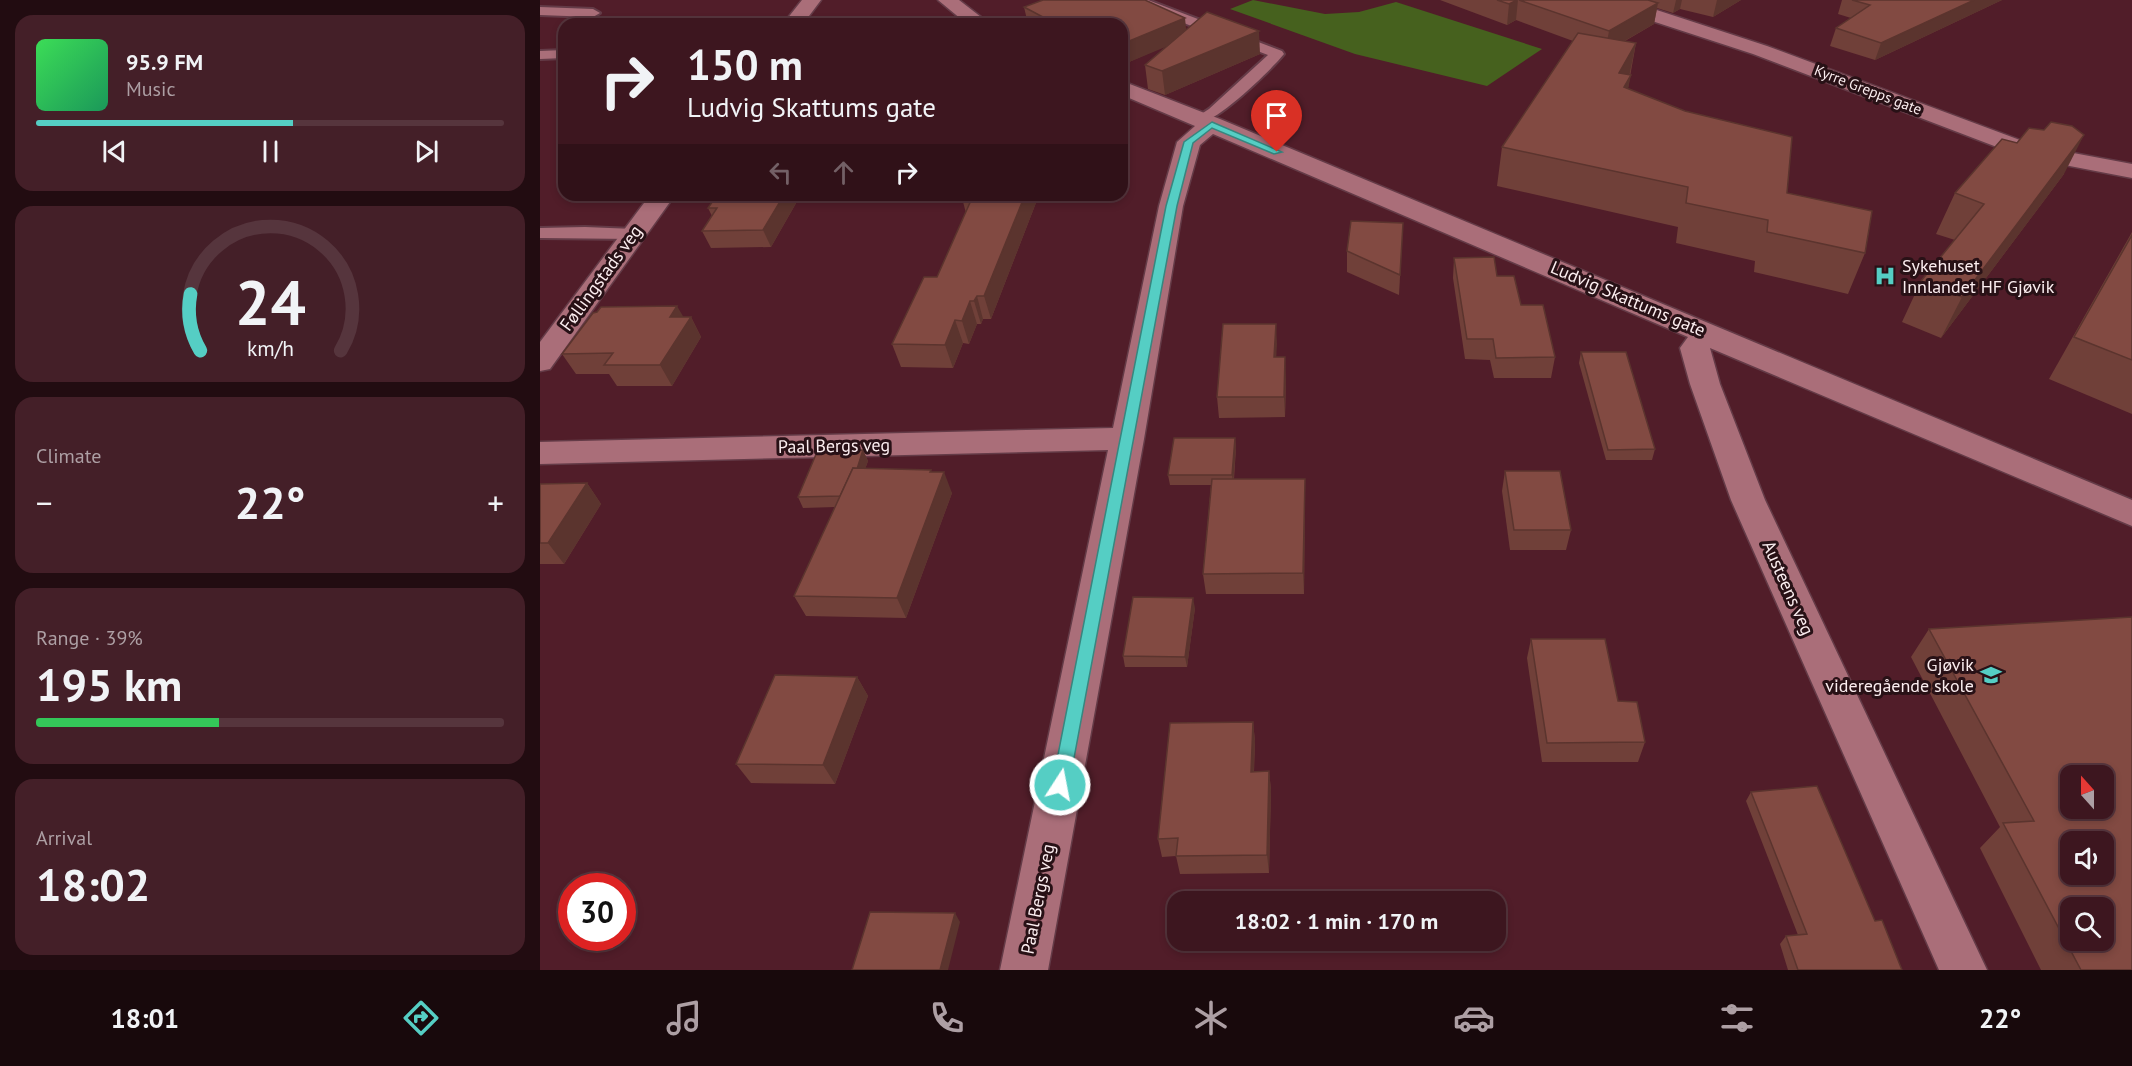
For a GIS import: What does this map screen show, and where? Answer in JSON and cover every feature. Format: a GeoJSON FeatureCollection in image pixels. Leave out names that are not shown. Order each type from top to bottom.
{"type":"FeatureCollection","features":[{"type":"Feature","properties":{"kind":"street"},"geometry":{"type":"LineString","coordinates":[[798,18],[812,0]]}},
{"type":"Feature","properties":{"kind":"street"},"geometry":{"type":"LineString","coordinates":[[947,0],[972,18]]}},
{"type":"Feature","properties":{"kind":"street","name":"Kyrre Grepps gate"},"geometry":{"type":"LineString","coordinates":[[1620,2],[1771,54],[2031,152],[2132,171]]}},
{"type":"Feature","properties":{"kind":"street","name":"Ludvig Skattums gate"},"geometry":{"type":"LineString","coordinates":[[1128,90],[2132,514]]}},
{"type":"Feature","properties":{"kind":"street","name":"Paal Bergs veg"},"geometry":{"type":"LineString","coordinates":[[1024,970],[1172,206],[1188,142],[1206,122]]}},
{"type":"Feature","properties":{"kind":"street","name":"Føllingstads veg"},"geometry":{"type":"LineString","coordinates":[[540,362],[659,201]]}},
{"type":"Feature","properties":{"kind":"street","name":"Austeens veg"},"geometry":{"type":"LineString","coordinates":[[1706,332],[1695,348],[1704,384],[1748,500],[1963,970]]}},
{"type":"Feature","properties":{"kind":"street","name":"Paal Bergs veg"},"geometry":{"type":"LineString","coordinates":[[540,453],[1128,439]]}},
{"type":"Feature","properties":{"kind":"lane"},"geometry":{"type":"LineString","coordinates":[[1136,0],[1277,54],[1206,122]]}},
{"type":"Feature","properties":{"kind":"lane"},"geometry":{"type":"LineString","coordinates":[[540,11],[593,13]]}},
{"type":"Feature","properties":{"kind":"lane"},"geometry":{"type":"LineString","coordinates":[[540,55],[558,54]]}},
{"type":"Feature","properties":{"kind":"lane"},"geometry":{"type":"LineString","coordinates":[[540,233],[634,234]]}},
{"type":"Feature","properties":{"kind":"green space"},"geometry":{"type":"Polygon","coordinates":[[[1253,0],[1325,14],[1359,12],[1396,2],[1542,49],[1487,86],[1355,54],[1230,9],[1253,0]]]}},
{"type":"Feature","properties":{"kind":"building"},"geometry":{"type":"Polygon","coordinates":[[[1043,0],[1145,0],[1185,18],[1128,42],[1128,18],[1045,18],[1024,7],[1043,0]]]}},
{"type":"Feature","properties":{"kind":"building"},"geometry":{"type":"Polygon","coordinates":[[[1497,0],[1517,0],[1509,4],[1497,0]]]}},
{"type":"Feature","properties":{"kind":"building"},"geometry":{"type":"Polygon","coordinates":[[[1519,0],[1648,0],[1658,3],[1609,31],[1519,0]]]}},
{"type":"Feature","properties":{"kind":"building"},"geometry":{"type":"Polygon","coordinates":[[[1852,0],[1974,0],[1881,43],[1836,28],[1870,5],[1852,0]]]}},
{"type":"Feature","properties":{"kind":"building"},"geometry":{"type":"Polygon","coordinates":[[[1207,12],[1259,31],[1162,71],[1145,65],[1207,12]]]}},
{"type":"Feature","properties":{"kind":"building"},"geometry":{"type":"Polygon","coordinates":[[[1578,33],[1636,43],[1619,73],[1631,75],[1624,87],[1685,111],[1792,137],[1787,193],[1872,211],[1865,253],[1767,232],[1768,220],[1686,203],[1688,187],[1502,147],[1578,33]]]}},
{"type":"Feature","properties":{"kind":"building"},"geometry":{"type":"Polygon","coordinates":[[[2051,122],[2072,126],[2084,135],[1962,297],[1921,281],[1984,204],[1955,193],[2002,139],[2017,143],[2029,128],[2044,130],[2051,122]]]}},
{"type":"Feature","properties":{"kind":"building"},"geometry":{"type":"Polygon","coordinates":[[[713,201],[780,201],[763,230],[702,231],[717,208],[708,208],[713,201]]]}},
{"type":"Feature","properties":{"kind":"building"},"geometry":{"type":"Polygon","coordinates":[[[971,201],[1023,201],[984,296],[977,296],[974,301],[970,301],[962,321],[955,320],[945,345],[892,344],[924,277],[937,277],[971,201]]]}},
{"type":"Feature","properties":{"kind":"building"},"geometry":{"type":"Polygon","coordinates":[[[1351,221],[1403,223],[1400,275],[1347,251],[1351,221]]]}},
{"type":"Feature","properties":{"kind":"building"},"geometry":{"type":"Polygon","coordinates":[[[2132,235],[2132,360],[2074,337],[2132,235]]]}},
{"type":"Feature","properties":{"kind":"building"},"geometry":{"type":"Polygon","coordinates":[[[1494,257],[1497,276],[1514,276],[1521,305],[1543,305],[1555,357],[1496,358],[1493,339],[1467,339],[1454,258],[1494,257]]]}},
{"type":"Feature","properties":{"kind":"building"},"geometry":{"type":"Polygon","coordinates":[[[677,306],[670,317],[691,317],[660,365],[604,365],[613,353],[562,354],[593,313],[601,307],[677,306]]]}},
{"type":"Feature","properties":{"kind":"building"},"geometry":{"type":"Polygon","coordinates":[[[1223,324],[1276,324],[1274,357],[1285,357],[1284,397],[1217,397],[1223,324]]]}},
{"type":"Feature","properties":{"kind":"building"},"geometry":{"type":"Polygon","coordinates":[[[1581,352],[1626,352],[1655,449],[1608,450],[1581,352]]]}},
{"type":"Feature","properties":{"kind":"building"},"geometry":{"type":"Polygon","coordinates":[[[1174,438],[1235,438],[1232,475],[1168,475],[1174,438]]]}},
{"type":"Feature","properties":{"kind":"building"},"geometry":{"type":"Polygon","coordinates":[[[863,450],[857,469],[853,468],[840,496],[798,497],[817,452],[863,450]]]}},
{"type":"Feature","properties":{"kind":"building"},"geometry":{"type":"Polygon","coordinates":[[[853,468],[944,472],[897,598],[794,596],[853,468]]]}},
{"type":"Feature","properties":{"kind":"building"},"geometry":{"type":"Polygon","coordinates":[[[1505,471],[1560,471],[1571,530],[1514,530],[1505,471]]]}},
{"type":"Feature","properties":{"kind":"building"},"geometry":{"type":"Polygon","coordinates":[[[1212,479],[1305,479],[1303,573],[1203,574],[1212,479]]]}},
{"type":"Feature","properties":{"kind":"building"},"geometry":{"type":"Polygon","coordinates":[[[587,483],[548,543],[540,543],[540,484],[587,483]]]}},
{"type":"Feature","properties":{"kind":"building"},"geometry":{"type":"Polygon","coordinates":[[[1133,597],[1193,598],[1185,657],[1123,656],[1133,597]]]}},
{"type":"Feature","properties":{"kind":"building"},"geometry":{"type":"Polygon","coordinates":[[[2132,617],[2132,970],[2081,970],[2071,951],[2114,951],[2114,897],[2060,897],[2060,930],[2003,823],[2034,821],[1929,629],[2132,617]]]}},
{"type":"Feature","properties":{"kind":"building"},"geometry":{"type":"Polygon","coordinates":[[[1531,639],[1605,639],[1618,701],[1637,702],[1645,742],[1547,743],[1531,639]]]}},
{"type":"Feature","properties":{"kind":"building"},"geometry":{"type":"Polygon","coordinates":[[[775,675],[857,677],[823,765],[736,764],[775,675]]]}},
{"type":"Feature","properties":{"kind":"building"},"geometry":{"type":"Polygon","coordinates":[[[1253,722],[1251,772],[1269,771],[1267,855],[1176,856],[1178,838],[1158,839],[1170,723],[1253,722]]]}},
{"type":"Feature","properties":{"kind":"building"},"geometry":{"type":"Polygon","coordinates":[[[1817,786],[1875,921],[1882,920],[1902,970],[1798,970],[1786,936],[1807,934],[1751,792],[1817,786]]]}},
{"type":"Feature","properties":{"kind":"building"},"geometry":{"type":"Polygon","coordinates":[[[870,912],[955,913],[940,970],[852,970],[870,912]]]}},
{"type":"Feature","properties":{"kind":"place","name":"Sykehuset Innlandet HF Gjøvik"},"geometry":{"type":"Point","coordinates":[1885,276]}},
{"type":"Feature","properties":{"kind":"place","name":"Gjøvik videregående skole"},"geometry":{"type":"Point","coordinates":[1991,675]}},
{"type":"Feature","properties":{"kind":"route"},"geometry":{"type":"LineString","coordinates":[[1060,785],[1172,206],[1188,142],[1212,124],[1277,152]]}}]}
